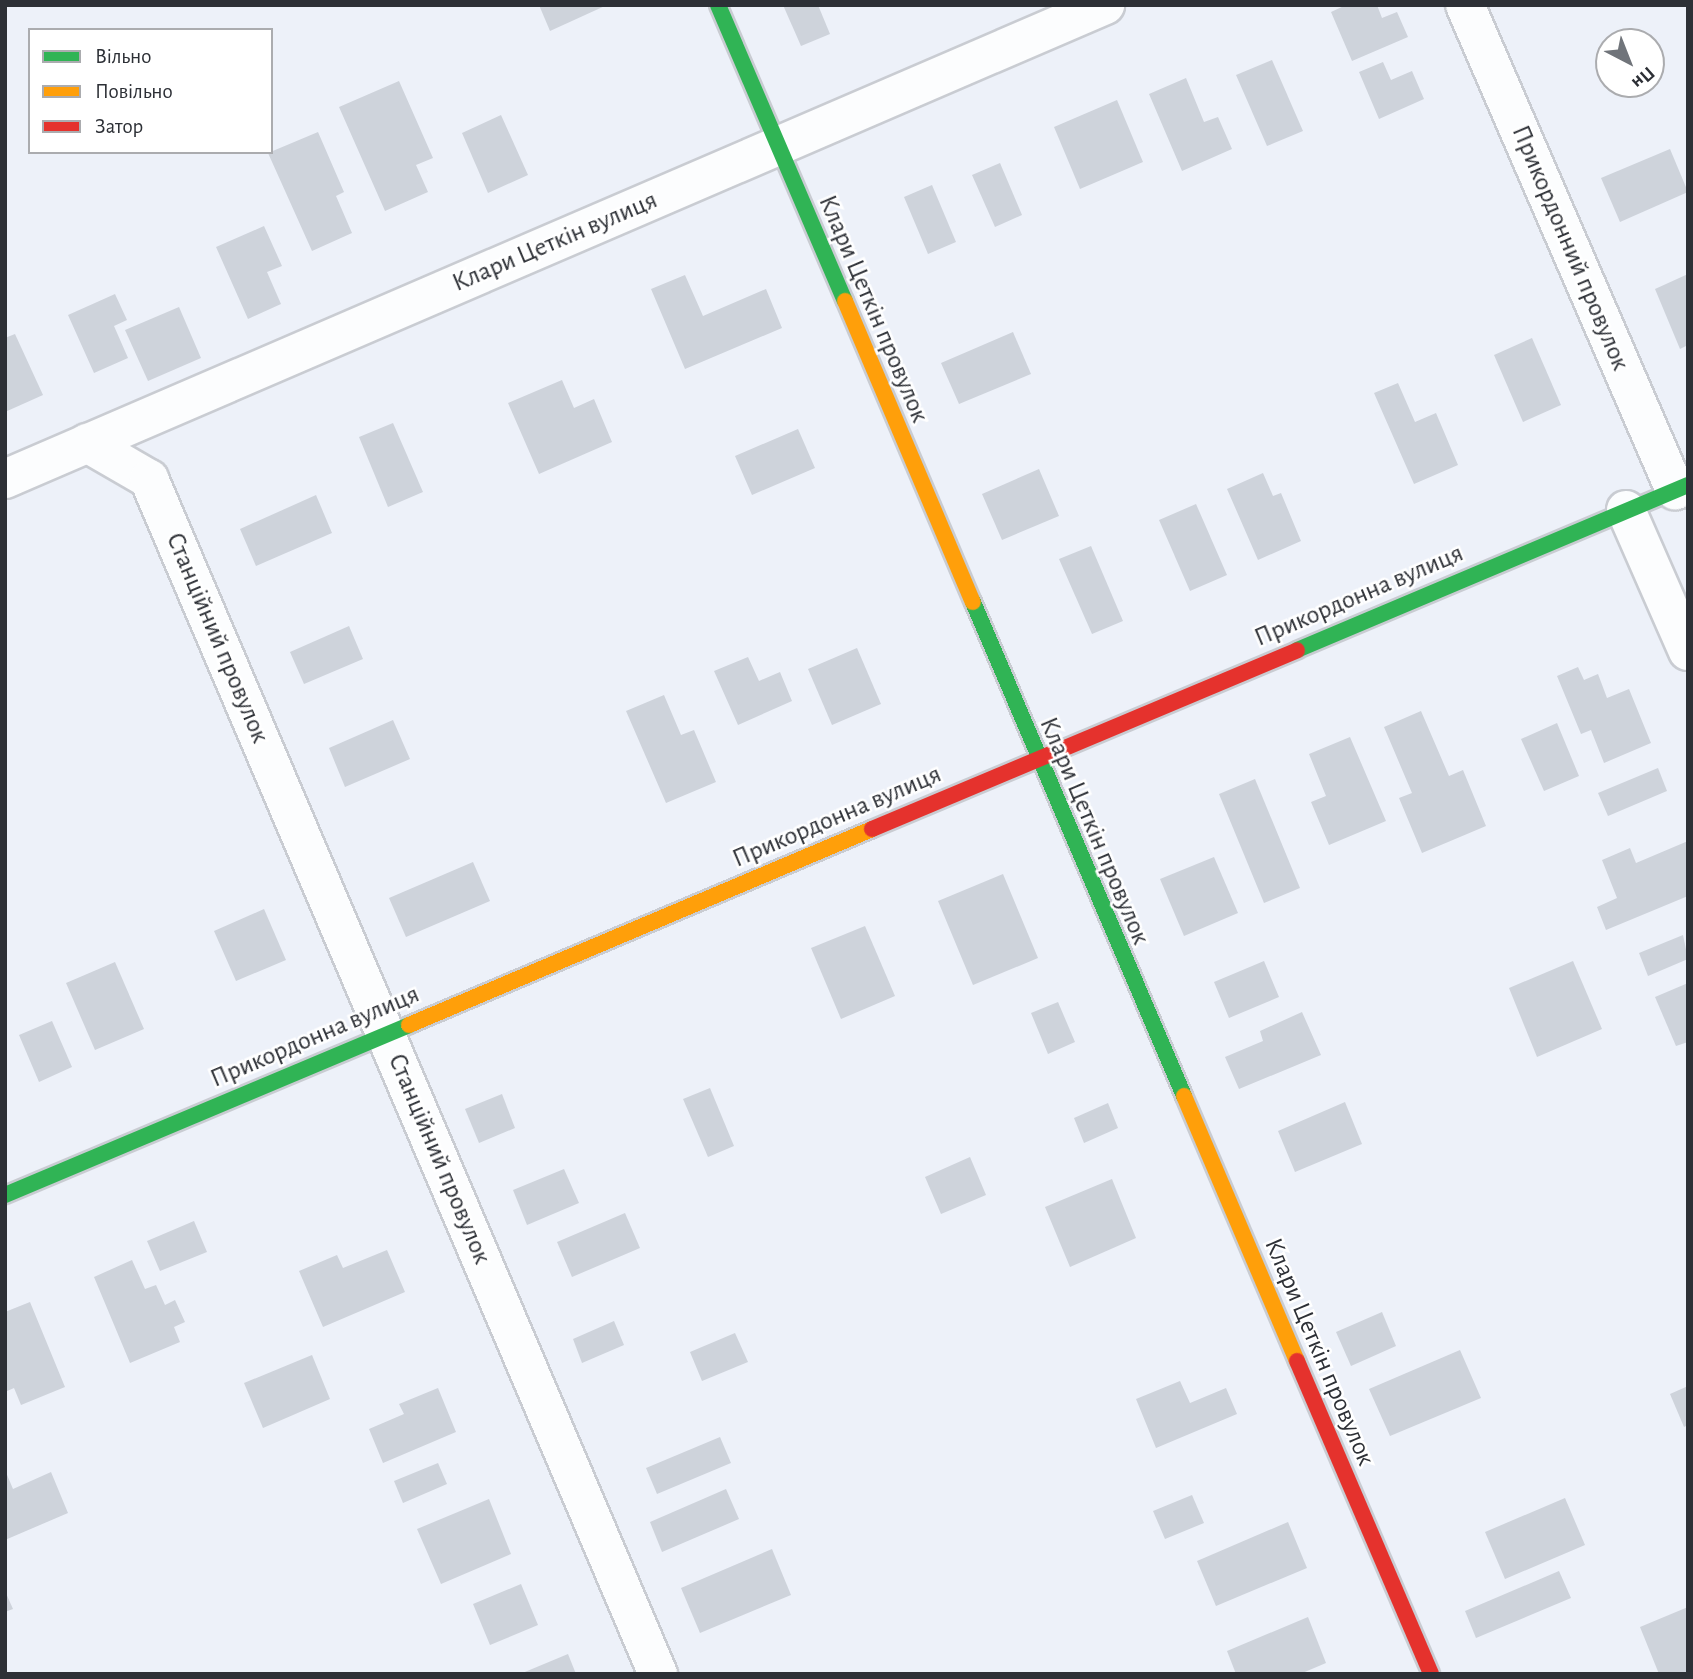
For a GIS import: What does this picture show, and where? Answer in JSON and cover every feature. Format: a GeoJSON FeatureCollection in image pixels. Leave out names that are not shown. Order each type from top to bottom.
{"type":"FeatureCollection","features":[{"type":"Feature","properties":{"kind":"street","name":"Клари Цеткін провулок"},"geometry":{"type":"LineString","coordinates":[[718,5],[1036,759],[1431,1674]]}},
{"type":"Feature","properties":{"kind":"street","name":"Клари Цеткін вулиця"},"geometry":{"type":"LineString","coordinates":[[5,479],[1105,5]]}},
{"type":"Feature","properties":{"kind":"street","name":"Прикордонний провулок"},"geometry":{"type":"LineString","coordinates":[[1465,5],[1681,487]]}},
{"type":"Feature","properties":{"kind":"street","name":"Станційний провулок"},"geometry":{"type":"LineString","coordinates":[[88,443],[149,479],[658,1674]]}},
{"type":"Feature","properties":{"kind":"street","name":"Прикордонна вулиця"},"geometry":{"type":"LineString","coordinates":[[5,1195],[1681,487]]}},
{"type":"Feature","properties":{"kind":"street"},"geometry":{"type":"LineString","coordinates":[[1626,510],[1688,651]]}},
{"type":"Feature","properties":{"kind":"building"},"geometry":{"type":"Polygon","coordinates":[[[539,5],[607,5],[550,31],[539,5]]]}},
{"type":"Feature","properties":{"kind":"building"},"geometry":{"type":"Polygon","coordinates":[[[783,5],[818,5],[830,34],[801,46],[783,5]]]}},
{"type":"Feature","properties":{"kind":"building"},"geometry":{"type":"Polygon","coordinates":[[[1346,5],[1377,5],[1382,18],[1397,12],[1408,37],[1352,61],[1331,12],[1346,5]]]}},
{"type":"Feature","properties":{"kind":"building"},"geometry":{"type":"Polygon","coordinates":[[[1272,60],[1303,131],[1267,146],[1236,75],[1272,60]]]}},
{"type":"Feature","properties":{"kind":"building"},"geometry":{"type":"Polygon","coordinates":[[[1383,62],[1391,80],[1412,71],[1424,99],[1379,119],[1359,72],[1383,62]]]}},
{"type":"Feature","properties":{"kind":"building"},"geometry":{"type":"Polygon","coordinates":[[[1186,78],[1204,122],[1218,117],[1232,149],[1182,171],[1149,94],[1186,78]]]}},
{"type":"Feature","properties":{"kind":"building"},"geometry":{"type":"Polygon","coordinates":[[[399,81],[433,158],[416,165],[428,192],[385,211],[339,107],[399,81]]]}},
{"type":"Feature","properties":{"kind":"building"},"geometry":{"type":"Polygon","coordinates":[[[1117,100],[1143,162],[1080,189],[1054,127],[1117,100]]]}},
{"type":"Feature","properties":{"kind":"building"},"geometry":{"type":"Polygon","coordinates":[[[501,115],[528,175],[488,193],[462,133],[501,115]]]}},
{"type":"Feature","properties":{"kind":"building"},"geometry":{"type":"Polygon","coordinates":[[[318,132],[344,192],[336,196],[352,233],[312,251],[268,154],[273,154],[273,151],[318,132]]]}},
{"type":"Feature","properties":{"kind":"building"},"geometry":{"type":"Polygon","coordinates":[[[1670,149],[1688,192],[1620,222],[1601,178],[1670,149]]]}},
{"type":"Feature","properties":{"kind":"building"},"geometry":{"type":"Polygon","coordinates":[[[1000,163],[1022,215],[995,227],[972,175],[1000,163]]]}},
{"type":"Feature","properties":{"kind":"building"},"geometry":{"type":"Polygon","coordinates":[[[932,185],[956,242],[928,254],[904,197],[932,185]]]}},
{"type":"Feature","properties":{"kind":"building"},"geometry":{"type":"Polygon","coordinates":[[[264,226],[282,266],[267,272],[281,304],[248,319],[216,247],[264,226]]]}},
{"type":"Feature","properties":{"kind":"building"},"geometry":{"type":"Polygon","coordinates":[[[1688,274],[1688,345],[1680,349],[1655,289],[1688,274]]]}},
{"type":"Feature","properties":{"kind":"building"},"geometry":{"type":"Polygon","coordinates":[[[685,275],[703,316],[766,289],[782,328],[685,369],[651,289],[685,275]]]}},
{"type":"Feature","properties":{"kind":"building"},"geometry":{"type":"Polygon","coordinates":[[[115,294],[127,320],[114,326],[128,358],[94,373],[68,315],[115,294]]]}},
{"type":"Feature","properties":{"kind":"building"},"geometry":{"type":"Polygon","coordinates":[[[179,307],[201,358],[148,381],[125,330],[179,307]]]}},
{"type":"Feature","properties":{"kind":"building"},"geometry":{"type":"Polygon","coordinates":[[[1013,332],[1031,374],[959,404],[941,363],[1013,332]]]}},
{"type":"Feature","properties":{"kind":"building"},"geometry":{"type":"Polygon","coordinates":[[[15,334],[43,395],[5,412],[5,338],[15,334]]]}},
{"type":"Feature","properties":{"kind":"building"},"geometry":{"type":"Polygon","coordinates":[[[1532,338],[1561,405],[1523,422],[1494,355],[1532,338]]]}},
{"type":"Feature","properties":{"kind":"building"},"geometry":{"type":"Polygon","coordinates":[[[562,380],[574,408],[594,399],[612,442],[539,474],[508,403],[562,380]]]}},
{"type":"Feature","properties":{"kind":"building"},"geometry":{"type":"Polygon","coordinates":[[[1398,383],[1415,422],[1436,413],[1458,465],[1414,484],[1374,393],[1398,383]]]}},
{"type":"Feature","properties":{"kind":"building"},"geometry":{"type":"Polygon","coordinates":[[[393,423],[423,492],[388,507],[359,437],[393,423]]]}},
{"type":"Feature","properties":{"kind":"building"},"geometry":{"type":"Polygon","coordinates":[[[798,429],[815,468],[752,495],[735,456],[798,429]]]}},
{"type":"Feature","properties":{"kind":"building"},"geometry":{"type":"Polygon","coordinates":[[[1039,469],[1059,516],[1002,540],[982,494],[1039,469]]]}},
{"type":"Feature","properties":{"kind":"building"},"geometry":{"type":"Polygon","coordinates":[[[1263,473],[1273,496],[1281,493],[1301,541],[1258,560],[1227,489],[1263,473]]]}},
{"type":"Feature","properties":{"kind":"building"},"geometry":{"type":"Polygon","coordinates":[[[316,495],[332,533],[256,566],[240,529],[316,495]]]}},
{"type":"Feature","properties":{"kind":"building"},"geometry":{"type":"Polygon","coordinates":[[[1196,504],[1227,575],[1190,591],[1159,520],[1196,504]]]}},
{"type":"Feature","properties":{"kind":"building"},"geometry":{"type":"Polygon","coordinates":[[[1091,546],[1123,621],[1092,634],[1059,559],[1091,546]]]}},
{"type":"Feature","properties":{"kind":"building"},"geometry":{"type":"Polygon","coordinates":[[[349,626],[363,659],[304,684],[290,652],[349,626]]]}},
{"type":"Feature","properties":{"kind":"building"},"geometry":{"type":"Polygon","coordinates":[[[857,648],[881,704],[832,725],[808,669],[857,648]]]}},
{"type":"Feature","properties":{"kind":"building"},"geometry":{"type":"Polygon","coordinates":[[[748,657],[759,681],[780,672],[792,701],[738,725],[714,671],[748,657]]]}},
{"type":"Feature","properties":{"kind":"building"},"geometry":{"type":"Polygon","coordinates":[[[1578,667],[1584,680],[1598,674],[1607,698],[1629,689],[1651,743],[1604,763],[1591,730],[1581,734],[1557,676],[1578,667]]]}},
{"type":"Feature","properties":{"kind":"building"},"geometry":{"type":"Polygon","coordinates":[[[664,695],[681,735],[694,730],[716,782],[666,803],[626,711],[664,695]]]}},
{"type":"Feature","properties":{"kind":"building"},"geometry":{"type":"Polygon","coordinates":[[[1421,711],[1449,776],[1463,770],[1486,826],[1422,853],[1399,798],[1412,793],[1384,727],[1421,711]]]}},
{"type":"Feature","properties":{"kind":"building"},"geometry":{"type":"Polygon","coordinates":[[[393,720],[410,759],[345,787],[329,748],[393,720]]]}},
{"type":"Feature","properties":{"kind":"building"},"geometry":{"type":"Polygon","coordinates":[[[1557,723],[1579,776],[1544,791],[1521,739],[1557,723]]]}},
{"type":"Feature","properties":{"kind":"building"},"geometry":{"type":"Polygon","coordinates":[[[1350,737],[1386,821],[1329,845],[1311,802],[1326,796],[1309,754],[1350,737]]]}},
{"type":"Feature","properties":{"kind":"building"},"geometry":{"type":"Polygon","coordinates":[[[1658,768],[1667,791],[1608,816],[1598,793],[1658,768]]]}},
{"type":"Feature","properties":{"kind":"building"},"geometry":{"type":"Polygon","coordinates":[[[1255,779],[1300,888],[1264,903],[1219,794],[1255,779]]]}},
{"type":"Feature","properties":{"kind":"building"},"geometry":{"type":"Polygon","coordinates":[[[1688,841],[1688,896],[1606,930],[1597,907],[1617,898],[1602,860],[1630,848],[1636,863],[1688,841]]]}},
{"type":"Feature","properties":{"kind":"building"},"geometry":{"type":"Polygon","coordinates":[[[1214,857],[1238,913],[1184,936],[1160,879],[1214,857]]]}},
{"type":"Feature","properties":{"kind":"building"},"geometry":{"type":"Polygon","coordinates":[[[473,862],[490,901],[406,937],[389,898],[473,862]]]}},
{"type":"Feature","properties":{"kind":"building"},"geometry":{"type":"Polygon","coordinates":[[[1003,874],[1038,958],[973,985],[938,901],[1003,874]]]}},
{"type":"Feature","properties":{"kind":"building"},"geometry":{"type":"Polygon","coordinates":[[[264,909],[286,960],[236,981],[214,931],[264,909]]]}},
{"type":"Feature","properties":{"kind":"building"},"geometry":{"type":"Polygon","coordinates":[[[865,926],[895,996],[841,1019],[811,948],[865,926]]]}},
{"type":"Feature","properties":{"kind":"building"},"geometry":{"type":"Polygon","coordinates":[[[1683,935],[1688,959],[1648,976],[1639,953],[1683,935]]]}},
{"type":"Feature","properties":{"kind":"building"},"geometry":{"type":"Polygon","coordinates":[[[1264,961],[1279,997],[1229,1018],[1214,982],[1264,961]]]}},
{"type":"Feature","properties":{"kind":"building"},"geometry":{"type":"Polygon","coordinates":[[[1573,961],[1602,1029],[1537,1057],[1509,988],[1573,961]]]}},
{"type":"Feature","properties":{"kind":"building"},"geometry":{"type":"Polygon","coordinates":[[[115,962],[144,1029],[95,1050],[66,983],[115,962]]]}},
{"type":"Feature","properties":{"kind":"building"},"geometry":{"type":"Polygon","coordinates":[[[1688,983],[1688,1042],[1676,1046],[1655,997],[1688,983]]]}},
{"type":"Feature","properties":{"kind":"building"},"geometry":{"type":"Polygon","coordinates":[[[1058,1002],[1075,1042],[1048,1054],[1031,1013],[1058,1002]]]}},
{"type":"Feature","properties":{"kind":"building"},"geometry":{"type":"Polygon","coordinates":[[[1302,1012],[1321,1055],[1239,1089],[1225,1057],[1263,1041],[1260,1031],[1302,1012]]]}},
{"type":"Feature","properties":{"kind":"building"},"geometry":{"type":"Polygon","coordinates":[[[52,1021],[72,1067],[39,1082],[19,1035],[52,1021]]]}},
{"type":"Feature","properties":{"kind":"building"},"geometry":{"type":"Polygon","coordinates":[[[710,1088],[734,1146],[708,1157],[683,1099],[710,1088]]]}},
{"type":"Feature","properties":{"kind":"building"},"geometry":{"type":"Polygon","coordinates":[[[502,1094],[515,1128],[479,1143],[465,1109],[502,1094]]]}},
{"type":"Feature","properties":{"kind":"building"},"geometry":{"type":"Polygon","coordinates":[[[1345,1102],[1362,1144],[1295,1172],[1278,1131],[1345,1102]]]}},
{"type":"Feature","properties":{"kind":"building"},"geometry":{"type":"Polygon","coordinates":[[[1108,1103],[1118,1128],[1084,1143],[1074,1118],[1108,1103]]]}},
{"type":"Feature","properties":{"kind":"building"},"geometry":{"type":"Polygon","coordinates":[[[970,1157],[986,1195],[941,1214],[925,1177],[970,1157]]]}},
{"type":"Feature","properties":{"kind":"building"},"geometry":{"type":"Polygon","coordinates":[[[564,1169],[579,1203],[527,1225],[513,1190],[564,1169]]]}},
{"type":"Feature","properties":{"kind":"building"},"geometry":{"type":"Polygon","coordinates":[[[1112,1179],[1136,1238],[1070,1267],[1045,1207],[1112,1179]]]}},
{"type":"Feature","properties":{"kind":"building"},"geometry":{"type":"Polygon","coordinates":[[[625,1213],[640,1248],[572,1277],[557,1242],[625,1213]]]}},
{"type":"Feature","properties":{"kind":"building"},"geometry":{"type":"Polygon","coordinates":[[[194,1221],[207,1252],[160,1271],[147,1241],[194,1221]]]}},
{"type":"Feature","properties":{"kind":"building"},"geometry":{"type":"Polygon","coordinates":[[[387,1250],[405,1292],[323,1327],[299,1271],[337,1255],[343,1268],[387,1250]]]}},
{"type":"Feature","properties":{"kind":"building"},"geometry":{"type":"Polygon","coordinates":[[[132,1260],[145,1289],[156,1285],[165,1305],[175,1300],[185,1322],[174,1327],[180,1342],[130,1363],[94,1277],[132,1260]]]}},
{"type":"Feature","properties":{"kind":"building"},"geometry":{"type":"Polygon","coordinates":[[[30,1302],[65,1387],[21,1405],[14,1388],[5,1392],[5,1312],[30,1302]]]}},
{"type":"Feature","properties":{"kind":"building"},"geometry":{"type":"Polygon","coordinates":[[[1382,1312],[1396,1346],[1351,1366],[1336,1332],[1382,1312]]]}},
{"type":"Feature","properties":{"kind":"building"},"geometry":{"type":"Polygon","coordinates":[[[614,1321],[624,1345],[582,1363],[573,1339],[614,1321]]]}},
{"type":"Feature","properties":{"kind":"building"},"geometry":{"type":"Polygon","coordinates":[[[735,1333],[748,1362],[702,1381],[690,1352],[735,1333]]]}},
{"type":"Feature","properties":{"kind":"building"},"geometry":{"type":"Polygon","coordinates":[[[1460,1350],[1481,1398],[1390,1436],[1369,1389],[1460,1350]]]}},
{"type":"Feature","properties":{"kind":"building"},"geometry":{"type":"Polygon","coordinates":[[[312,1355],[330,1399],[263,1428],[244,1383],[312,1355]]]}},
{"type":"Feature","properties":{"kind":"building"},"geometry":{"type":"Polygon","coordinates":[[[1180,1381],[1190,1403],[1226,1388],[1237,1414],[1156,1448],[1136,1399],[1180,1381]]]}},
{"type":"Feature","properties":{"kind":"building"},"geometry":{"type":"Polygon","coordinates":[[[1688,1386],[1688,1425],[1684,1427],[1670,1394],[1688,1386]]]}},
{"type":"Feature","properties":{"kind":"building"},"geometry":{"type":"Polygon","coordinates":[[[438,1388],[456,1432],[383,1463],[369,1429],[404,1414],[399,1404],[438,1388]]]}},
{"type":"Feature","properties":{"kind":"building"},"geometry":{"type":"Polygon","coordinates":[[[720,1437],[731,1463],[657,1494],[646,1468],[720,1437]]]}},
{"type":"Feature","properties":{"kind":"building"},"geometry":{"type":"Polygon","coordinates":[[[438,1463],[447,1484],[403,1503],[394,1481],[438,1463]]]}},
{"type":"Feature","properties":{"kind":"building"},"geometry":{"type":"Polygon","coordinates":[[[5,1470],[13,1489],[51,1472],[68,1513],[5,1540],[5,1470]]]}},
{"type":"Feature","properties":{"kind":"building"},"geometry":{"type":"Polygon","coordinates":[[[726,1489],[739,1519],[662,1552],[650,1522],[726,1489]]]}},
{"type":"Feature","properties":{"kind":"building"},"geometry":{"type":"Polygon","coordinates":[[[1192,1495],[1204,1523],[1165,1539],[1153,1511],[1192,1495]]]}},
{"type":"Feature","properties":{"kind":"building"},"geometry":{"type":"Polygon","coordinates":[[[1565,1498],[1585,1545],[1505,1579],[1485,1532],[1565,1498]]]}},
{"type":"Feature","properties":{"kind":"building"},"geometry":{"type":"Polygon","coordinates":[[[489,1499],[511,1554],[441,1584],[417,1529],[489,1499]]]}},
{"type":"Feature","properties":{"kind":"building"},"geometry":{"type":"Polygon","coordinates":[[[1288,1522],[1307,1568],[1216,1606],[1197,1561],[1288,1522]]]}},
{"type":"Feature","properties":{"kind":"building"},"geometry":{"type":"Polygon","coordinates":[[[772,1549],[791,1595],[700,1633],[681,1588],[772,1549]]]}},
{"type":"Feature","properties":{"kind":"building"},"geometry":{"type":"Polygon","coordinates":[[[1559,1571],[1571,1598],[1476,1638],[1465,1611],[1559,1571]]]}},
{"type":"Feature","properties":{"kind":"building"},"geometry":{"type":"Polygon","coordinates":[[[521,1584],[538,1625],[490,1645],[473,1604],[521,1584]]]}},
{"type":"Feature","properties":{"kind":"building"},"geometry":{"type":"Polygon","coordinates":[[[5,1591],[13,1609],[5,1612],[5,1591]]]}},
{"type":"Feature","properties":{"kind":"building"},"geometry":{"type":"Polygon","coordinates":[[[1688,1607],[1688,1674],[1659,1674],[1640,1627],[1688,1607]]]}},
{"type":"Feature","properties":{"kind":"building"},"geometry":{"type":"Polygon","coordinates":[[[1308,1617],[1326,1663],[1300,1674],[1236,1674],[1227,1651],[1308,1617]]]}},
{"type":"Feature","properties":{"kind":"building"},"geometry":{"type":"Polygon","coordinates":[[[568,1654],[576,1674],[520,1674],[568,1654]]]}},
{"type":"Feature","properties":{"kind":"traffic: fast"},"geometry":{"type":"LineString","coordinates":[[718,5],[845,301]]}},
{"type":"Feature","properties":{"kind":"traffic: fast"},"geometry":{"type":"LineString","coordinates":[[1297,650],[1688,485]]}},
{"type":"Feature","properties":{"kind":"traffic: fast"},"geometry":{"type":"LineString","coordinates":[[973,602],[1184,1096]]}},
{"type":"Feature","properties":{"kind":"traffic: fast"},"geometry":{"type":"LineString","coordinates":[[5,1195],[409,1025]]}},
{"type":"Feature","properties":{"kind":"traffic: slow"},"geometry":{"type":"LineString","coordinates":[[845,301],[973,602]]}},
{"type":"Feature","properties":{"kind":"traffic: slow"},"geometry":{"type":"LineString","coordinates":[[409,1025],[872,829]]}},
{"type":"Feature","properties":{"kind":"traffic: slow"},"geometry":{"type":"LineString","coordinates":[[1184,1096],[1297,1361]]}},
{"type":"Feature","properties":{"kind":"traffic: jam"},"geometry":{"type":"LineString","coordinates":[[872,829],[1297,650]]}},
{"type":"Feature","properties":{"kind":"traffic: jam"},"geometry":{"type":"LineString","coordinates":[[1297,1361],[1431,1674]]}}]}
